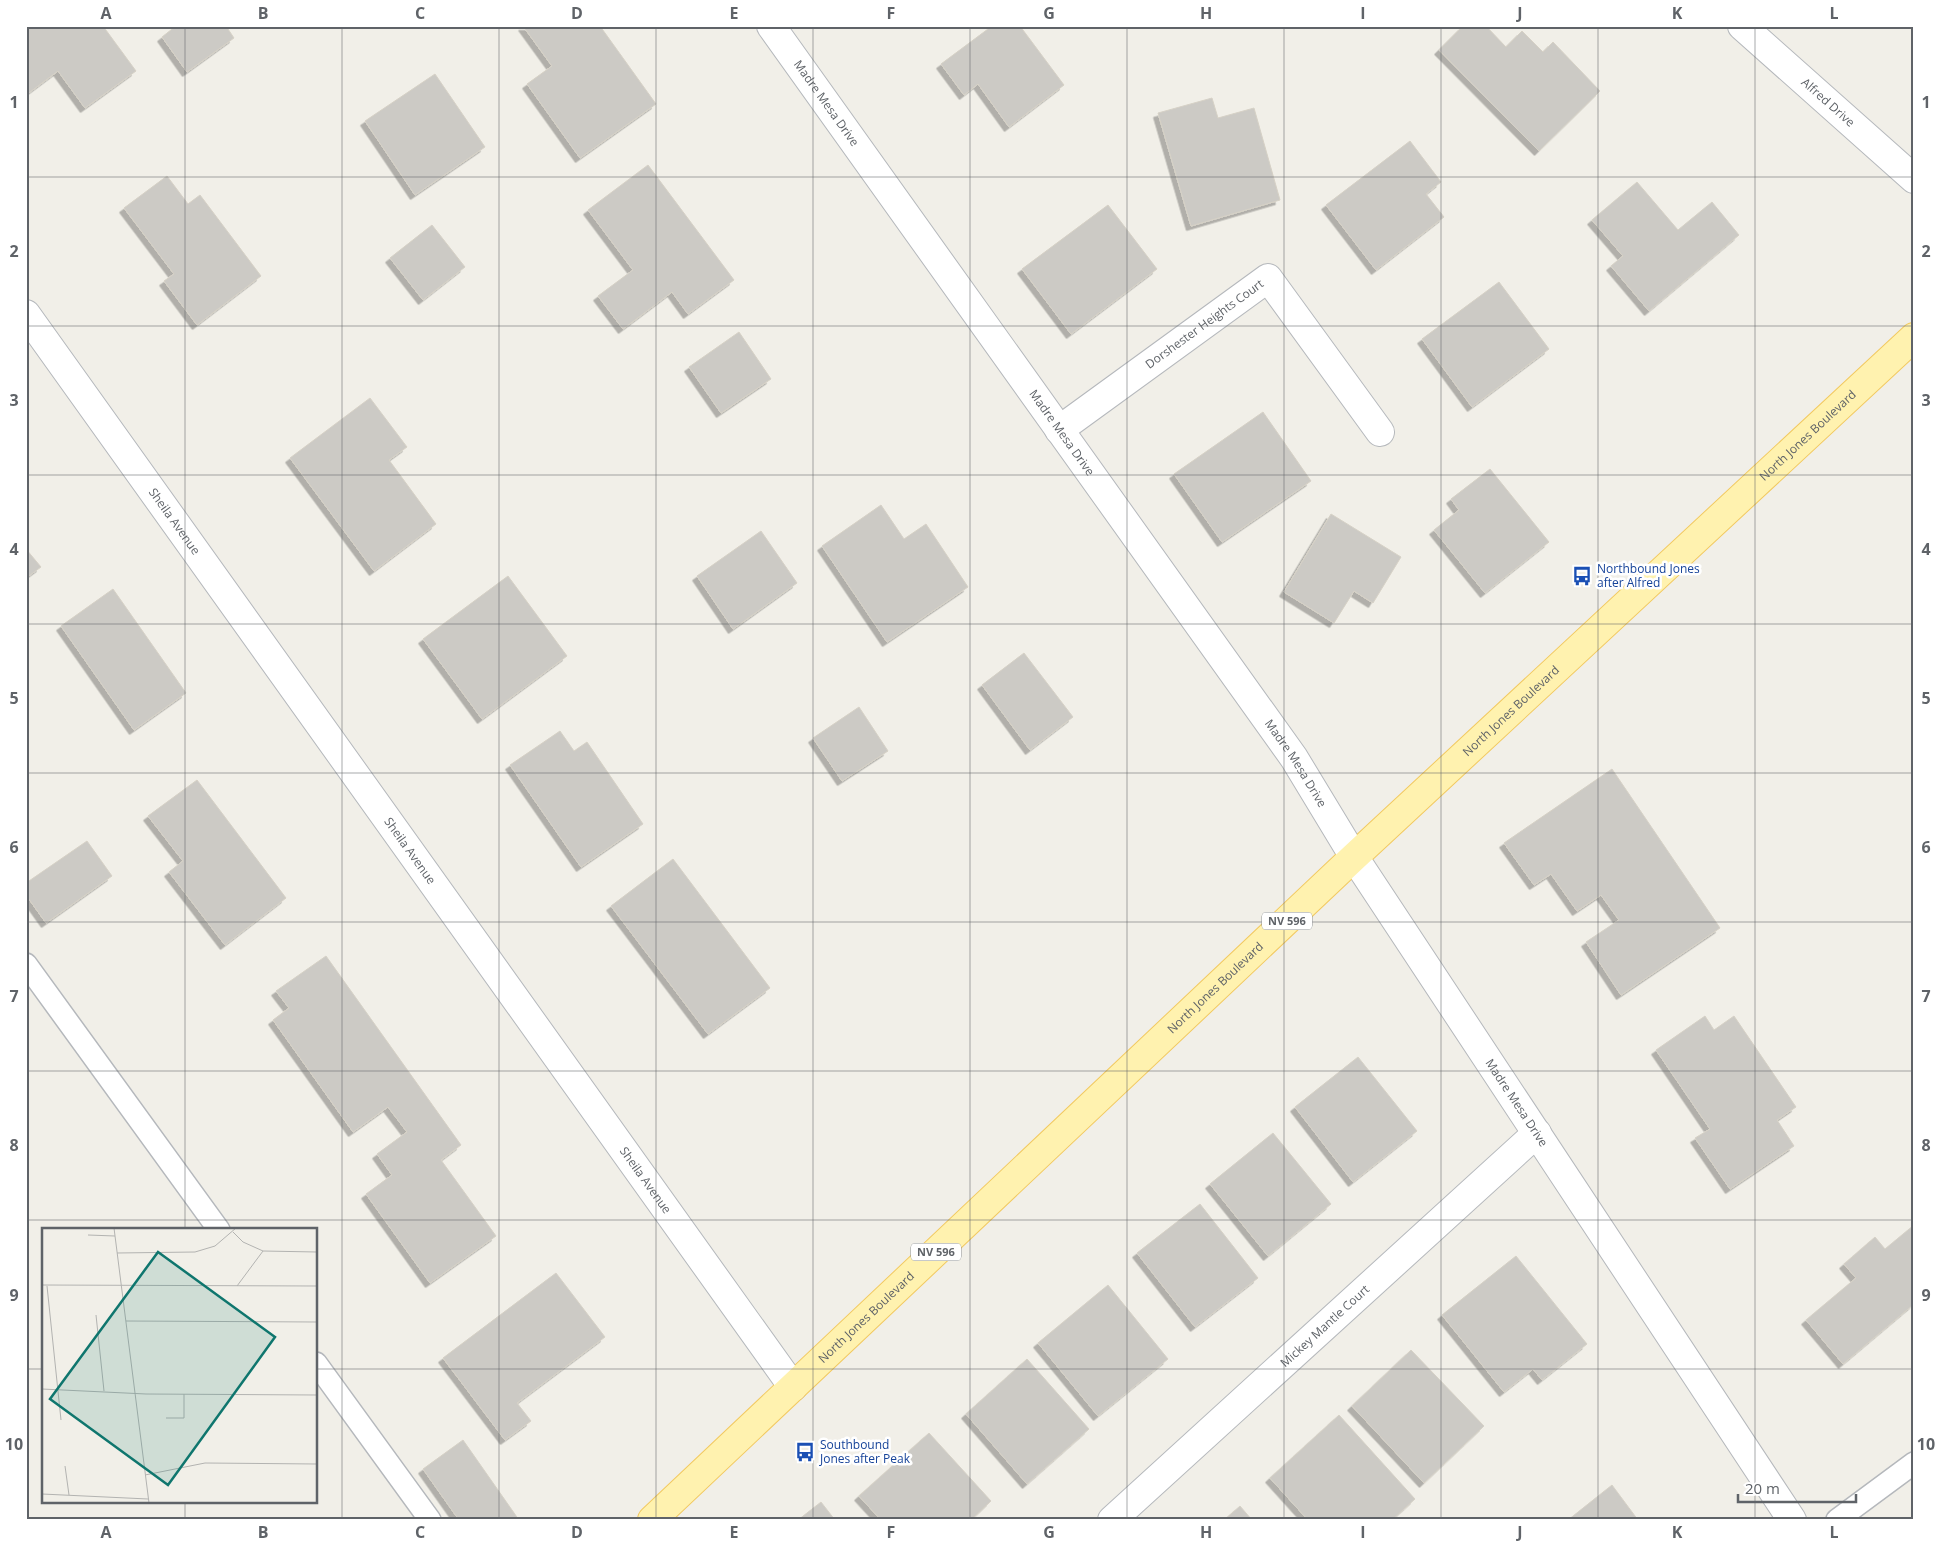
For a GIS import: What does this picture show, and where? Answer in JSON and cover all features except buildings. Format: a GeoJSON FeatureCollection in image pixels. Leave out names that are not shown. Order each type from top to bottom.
{"type":"FeatureCollection","features":[{"type":"Feature","properties":{"kind":"main road","name":"North Jones Boulevard"},"geometry":{"type":"LineString","coordinates":[[652,1520],[1354,857],[1914,338]]}},
{"type":"Feature","properties":{"kind":"street","name":"Madre Mesa Drive"},"geometry":{"type":"LineString","coordinates":[[771,26],[1294,758],[1354,857],[1792,1520]]}},
{"type":"Feature","properties":{"kind":"street","name":"Alfred Drive"},"geometry":{"type":"LineString","coordinates":[[1742,26],[1914,179]]}},
{"type":"Feature","properties":{"kind":"street","name":"Dorshester Heights Court"},"geometry":{"type":"LineString","coordinates":[[1059,430],[1268,278],[1380,432]]}},
{"type":"Feature","properties":{"kind":"street","name":"Sheila Avenue"},"geometry":{"type":"LineString","coordinates":[[26,314],[793,1387]]}},
{"type":"Feature","properties":{"kind":"street","name":"Mickey Mantle Court"},"geometry":{"type":"LineString","coordinates":[[1112,1520],[1536,1133]]}},
{"type":"Feature","properties":{"kind":"lane"},"geometry":{"type":"LineString","coordinates":[[26,964],[219,1228]]}},
{"type":"Feature","properties":{"kind":"lane"},"geometry":{"type":"LineString","coordinates":[[318,1366],[430,1520]]}},
{"type":"Feature","properties":{"kind":"lane"},"geometry":{"type":"LineString","coordinates":[[1837,1520],[1914,1463]]}},
{"type":"Feature","properties":{"kind":"place","name":"Northbound Jones after Alfred"},"geometry":{"type":"Point","coordinates":[1582,576]}},
{"type":"Feature","properties":{"kind":"place","name":"Southbound Jones after Peak"},"geometry":{"type":"Point","coordinates":[805,1452]}}]}
